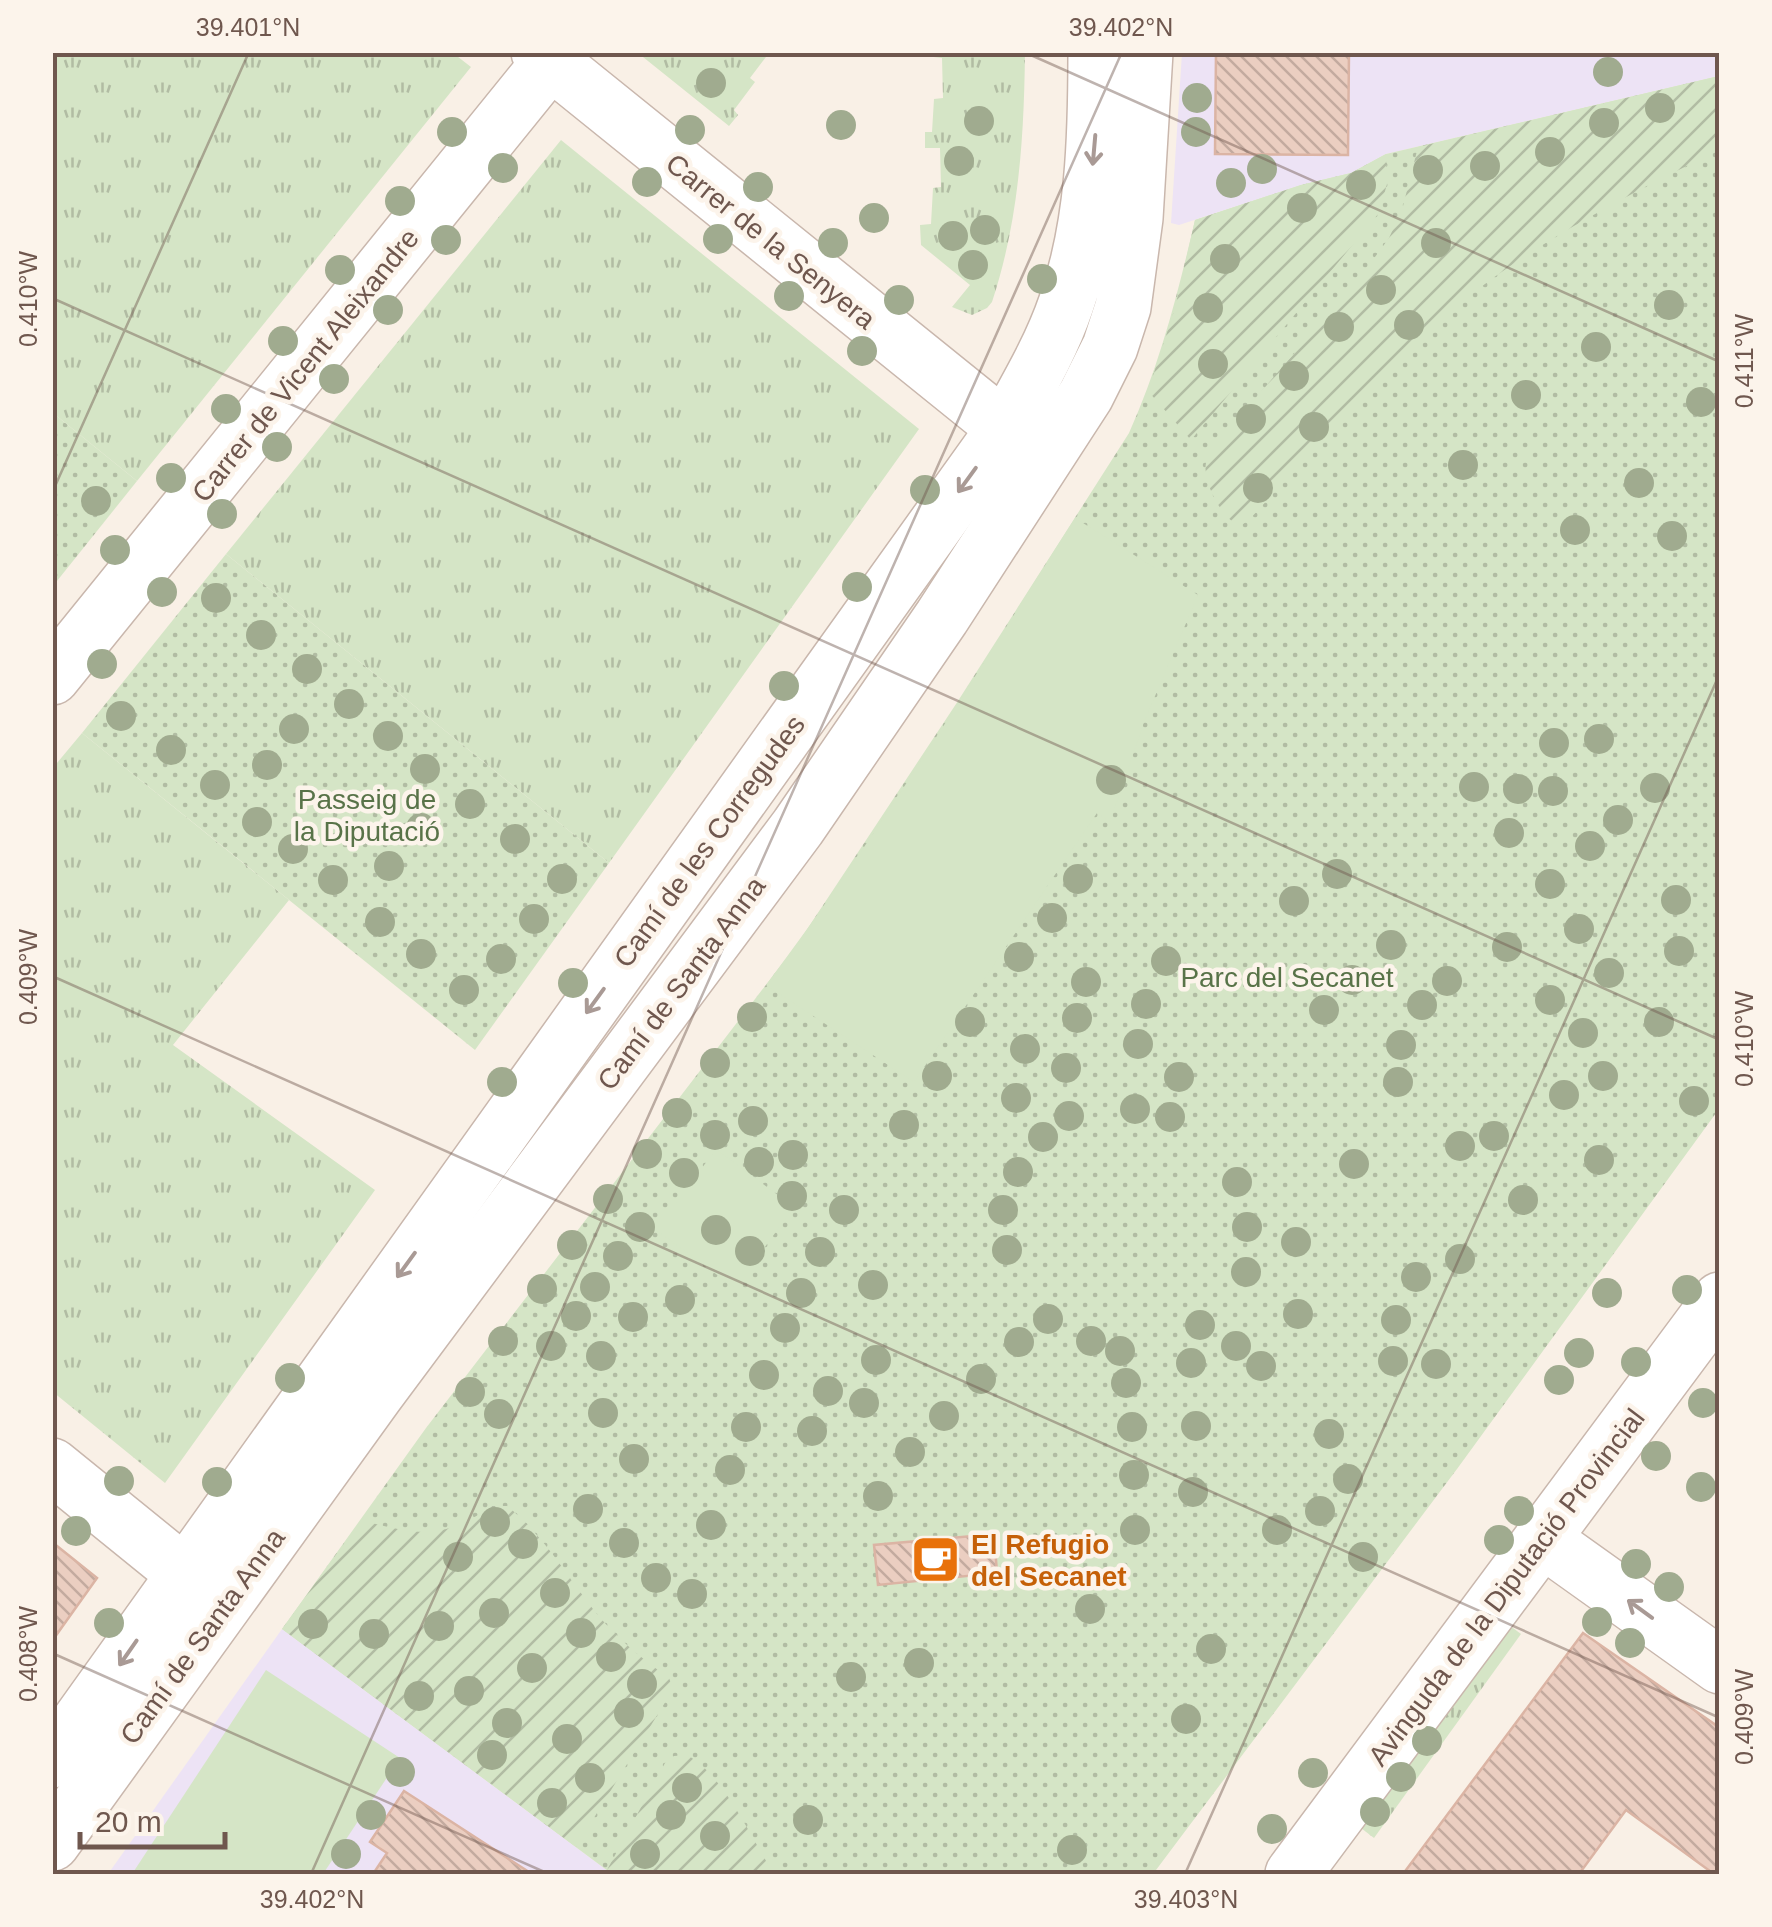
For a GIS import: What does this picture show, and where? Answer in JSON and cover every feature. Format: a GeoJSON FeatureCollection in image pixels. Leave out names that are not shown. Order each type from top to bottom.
{"type":"FeatureCollection","features":[{"type":"Feature","properties":{"kind":"street","name":"Camí de les Corregudes"},"geometry":{"type":"LineString","coordinates":[[52,1760],[1005,428],[1043,361],[1066,304],[1085,230],[1096,146],[1096,52]]}},
{"type":"Feature","properties":{"kind":"street","name":"Camí de Santa Anna"},"geometry":{"type":"LineString","coordinates":[[52,1843],[376,1394],[798,827],[942,618],[1086,395],[1110,347],[1123,307],[1138,181],[1145,52]]}},
{"type":"Feature","properties":{"kind":"street","name":"Carrer de la Senyera"},"geometry":{"type":"LineString","coordinates":[[549,56],[1005,428]]}},
{"type":"Feature","properties":{"kind":"street","name":"Carrer de Vicent Aleixandre"},"geometry":{"type":"LineString","coordinates":[[52,677],[549,56]]}},
{"type":"Feature","properties":{"kind":"street","name":"Avinguda de la Diputació Provincial"},"geometry":{"type":"LineString","coordinates":[[1301,1872],[1720,1300]]}},
{"type":"Feature","properties":{"kind":"street"},"geometry":{"type":"LineString","coordinates":[[52,1466],[185,1574]]}},
{"type":"Feature","properties":{"kind":"street"},"geometry":{"type":"LineString","coordinates":[[1542,1539],[1720,1666]]}},
{"type":"Feature","properties":{"kind":"shaded area"},"geometry":{"type":"Polygon","coordinates":[[[1182,53],[1719,53],[1719,76],[1386,154],[1351,173],[1179,225],[1171,223],[1182,53]]]}},
{"type":"Feature","properties":{"kind":"shaded area"},"geometry":{"type":"Polygon","coordinates":[[[282,1629],[612,1874],[108,1874],[282,1629]]]}},
{"type":"Feature","properties":{"kind":"green space"},"geometry":{"type":"Polygon","coordinates":[[[53,53],[453,53],[471,67],[137,481],[53,413],[53,53]]]}},
{"type":"Feature","properties":{"kind":"green space"},"geometry":{"type":"Polygon","coordinates":[[[638,53],[769,53],[750,78],[755,82],[734,110],[738,115],[729,126],[638,53]]]}},
{"type":"Feature","properties":{"kind":"green space"},"geometry":{"type":"Polygon","coordinates":[[[925,53],[1025,53],[1021,148],[1008,240],[992,302],[972,315],[952,307],[970,285],[921,245],[920,225],[931,224],[933,188],[941,187],[940,148],[925,148],[925,132],[932,132],[934,99],[943,98],[942,58],[925,53]]]}},
{"type":"Feature","properties":{"kind":"green space","name":"Parc del Secanet"},"geometry":{"type":"Polygon","coordinates":[[[1719,76],[1719,1109],[1457,1469],[1153,1874],[612,1874],[282,1629],[426,1428],[798,943],[956,704],[1129,433],[1167,328],[1195,220],[1351,173],[1386,154],[1719,76]]]}},
{"type":"Feature","properties":{"kind":"green space"},"geometry":{"type":"Polygon","coordinates":[[[1719,76],[1719,150],[1604,209],[1493,278],[1395,362],[1249,520],[1240,526],[1227,516],[1207,480],[1206,463],[1211,450],[1358,280],[1389,238],[1402,210],[1418,147],[1719,76]]]}},
{"type":"Feature","properties":{"kind":"green space"},"geometry":{"type":"Polygon","coordinates":[[[561,140],[919,429],[609,863],[226,554],[561,140]]]}},
{"type":"Feature","properties":{"kind":"green space"},"geometry":{"type":"Polygon","coordinates":[[[1386,154],[1387,184],[1379,213],[1191,440],[1148,391],[1175,308],[1195,220],[1351,173],[1386,154]]]}},
{"type":"Feature","properties":{"kind":"green space"},"geometry":{"type":"Polygon","coordinates":[[[53,413],[137,481],[53,586],[53,413]]]}},
{"type":"Feature","properties":{"kind":"green space"},"geometry":{"type":"Polygon","coordinates":[[[1075,518],[1198,595],[1144,722],[1110,822],[1097,813],[914,1082],[766,985],[887,813],[1075,518]]]}},
{"type":"Feature","properties":{"kind":"green space","name":"Passeig de la Diputació"},"geometry":{"type":"Polygon","coordinates":[[[226,554],[609,863],[475,1050],[82,733],[226,554]]]}},
{"type":"Feature","properties":{"kind":"green space"},"geometry":{"type":"Polygon","coordinates":[[[82,733],[289,900],[173,1045],[375,1190],[165,1483],[53,1392],[52,769],[82,733]]]}},
{"type":"Feature","properties":{"kind":"green space"},"geometry":{"type":"Polygon","coordinates":[[[716,1149],[794,1207],[735,1288],[656,1230],[716,1149]]]}},
{"type":"Feature","properties":{"kind":"green space"},"geometry":{"type":"Polygon","coordinates":[[[492,1506],[507,1506],[520,1517],[601,1619],[669,1678],[672,1686],[576,1847],[282,1629],[361,1520],[428,1532],[458,1525],[492,1506]]]}},
{"type":"Feature","properties":{"kind":"green space"},"geometry":{"type":"Polygon","coordinates":[[[1505,1622],[1521,1634],[1374,1838],[1357,1825],[1505,1622]]]}},
{"type":"Feature","properties":{"kind":"green space"},"geometry":{"type":"Polygon","coordinates":[[[266,1670],[400,1758],[323,1874],[132,1874],[266,1670]]]}},
{"type":"Feature","properties":{"kind":"green space"},"geometry":{"type":"Polygon","coordinates":[[[687,1755],[724,1792],[774,1874],[612,1874],[607,1870],[665,1763],[674,1756],[687,1755]]]}},
{"type":"Feature","properties":{"kind":"building"},"geometry":{"type":"Polygon","coordinates":[[[1216,52],[1349,52],[1348,155],[1215,154],[1216,52]]]}},
{"type":"Feature","properties":{"kind":"building","name":"El Refugio del Secanet"},"geometry":{"type":"Polygon","coordinates":[[[994,1534],[997,1573],[878,1585],[874,1545],[994,1534]]]}},
{"type":"Feature","properties":{"kind":"building"},"geometry":{"type":"Polygon","coordinates":[[[52,1542],[97,1578],[52,1641],[52,1542]]]}},
{"type":"Feature","properties":{"kind":"building"},"geometry":{"type":"Polygon","coordinates":[[[1583,1633],[1720,1728],[1720,1874],[1714,1874],[1626,1810],[1579,1874],[1403,1874],[1583,1633]]]}},
{"type":"Feature","properties":{"kind":"building"},"geometry":{"type":"Polygon","coordinates":[[[404,1791],[532,1874],[373,1874],[387,1853],[370,1842],[404,1791]]]}},
{"type":"Feature","properties":{"kind":"place","name":"El Refugio del Secanet"},"geometry":{"type":"Point","coordinates":[936,1560]}}]}
